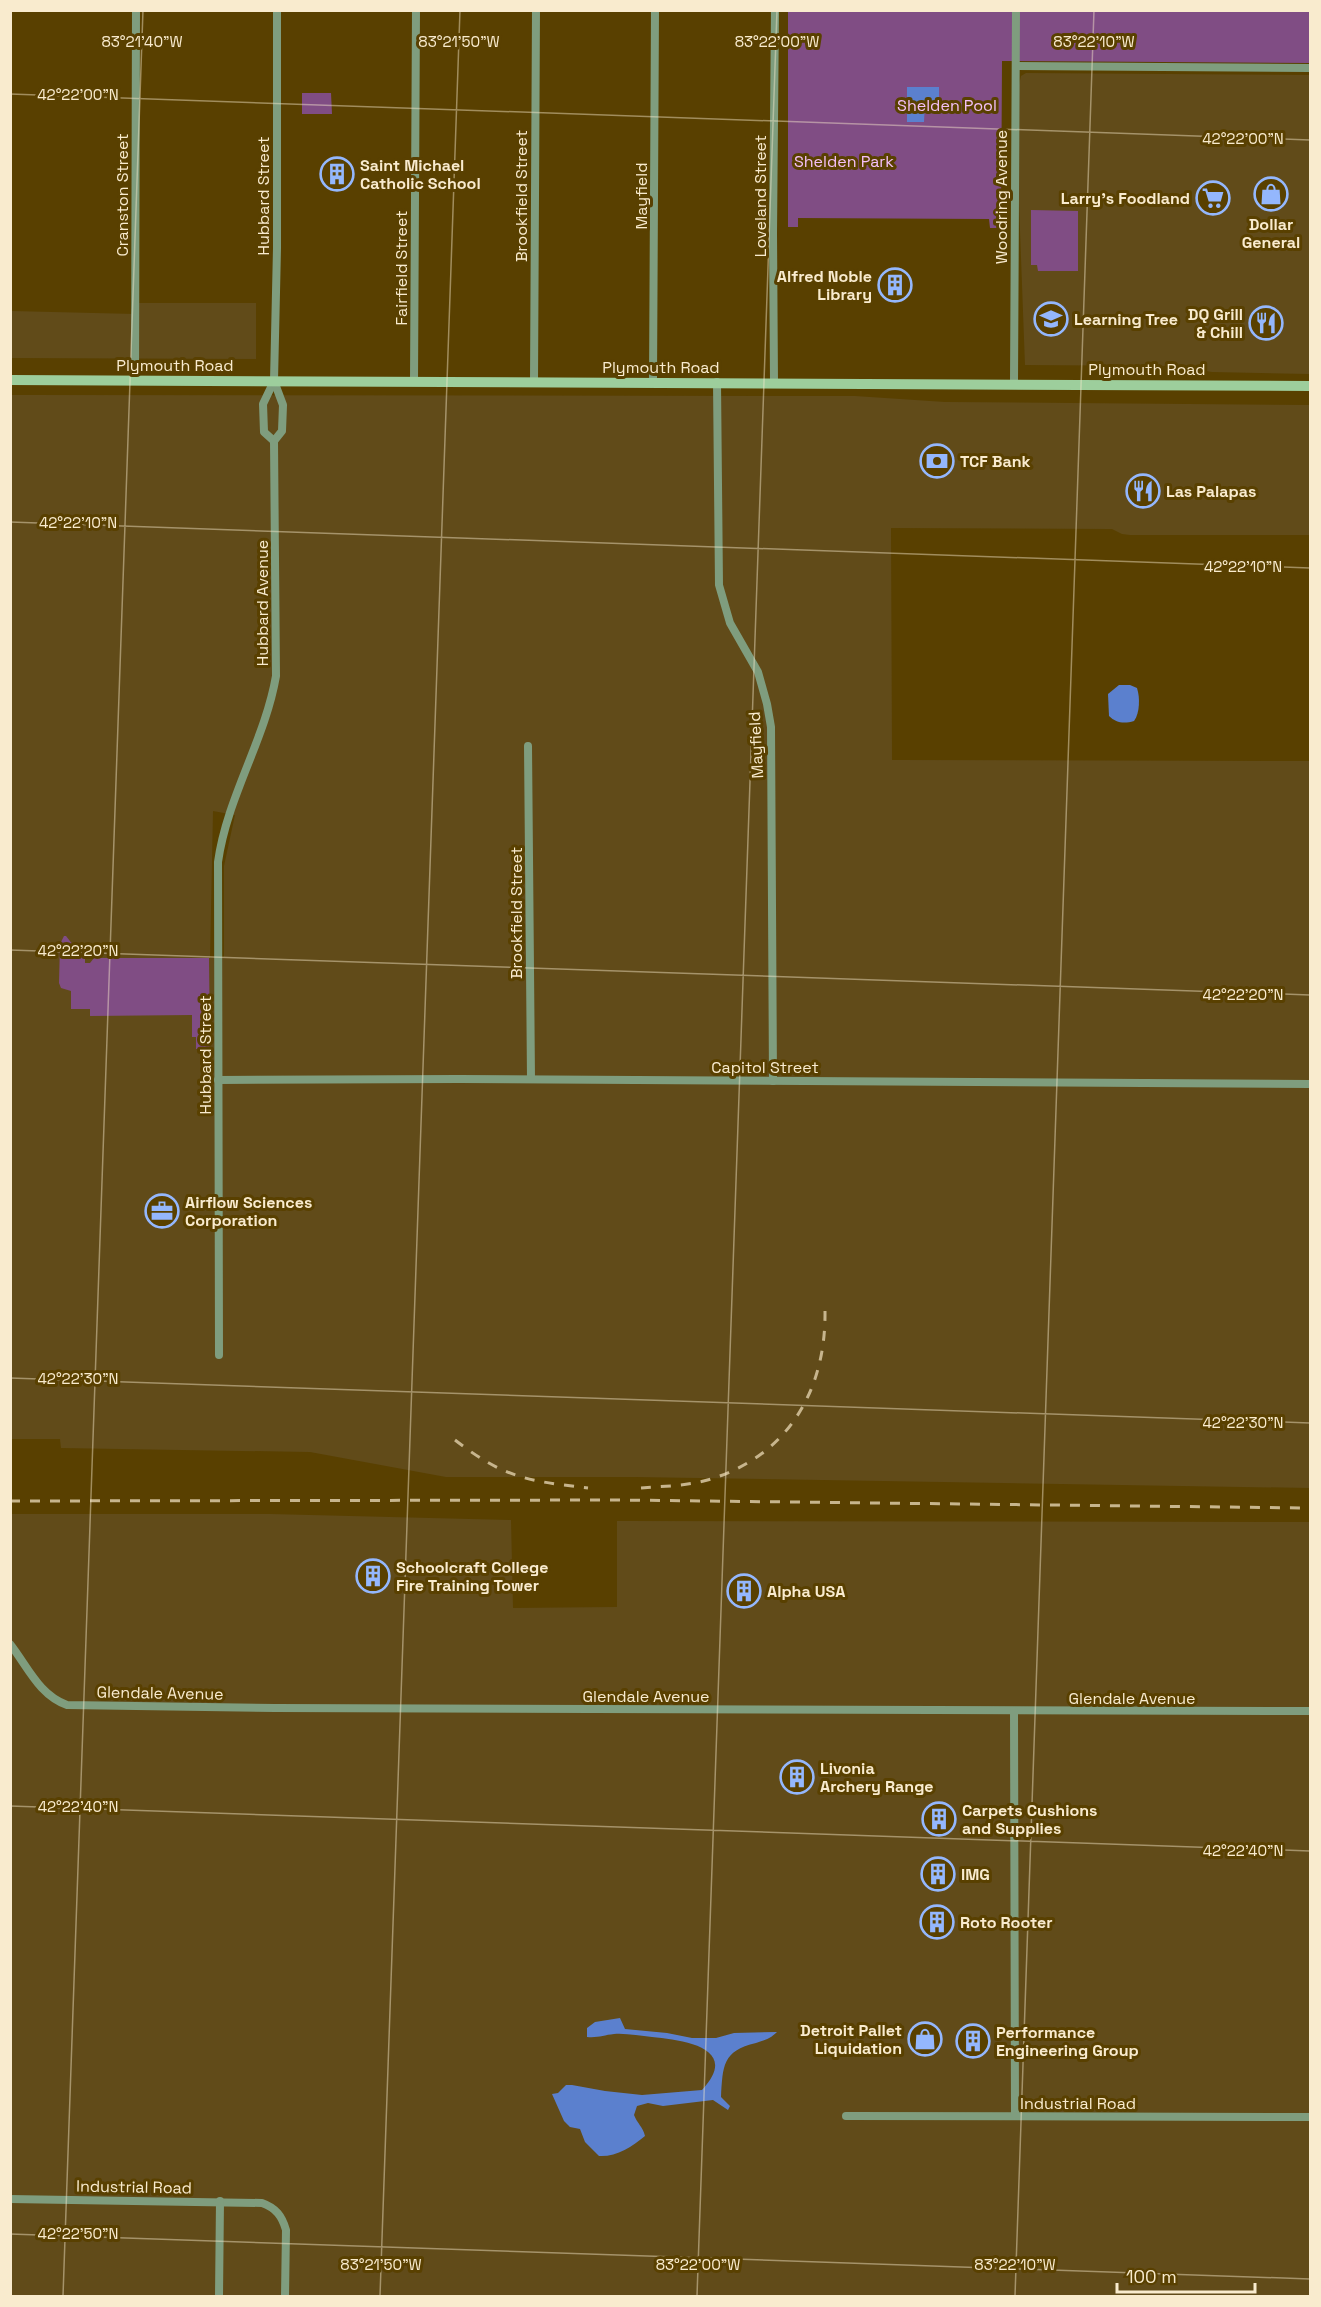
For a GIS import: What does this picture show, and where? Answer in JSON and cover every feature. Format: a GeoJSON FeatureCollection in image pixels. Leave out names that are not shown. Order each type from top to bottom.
{"type":"FeatureCollection","features":[{"type":"Feature","properties":{"kind":"main road","name":"Plymouth Road"},"geometry":{"type":"LineString","coordinates":[[10,380],[1311,386]]}},
{"type":"Feature","properties":{"kind":"street","name":"Cranston Street"},"geometry":{"type":"LineString","coordinates":[[135,380],[136,10]]}},
{"type":"Feature","properties":{"kind":"street","name":"Hubbard Street"},"geometry":{"type":"LineString","coordinates":[[274,381],[277,248],[277,10]]}},
{"type":"Feature","properties":{"kind":"street","name":"Fairfield Street"},"geometry":{"type":"LineString","coordinates":[[414,381],[416,10]]}},
{"type":"Feature","properties":{"kind":"street","name":"Brookfield Street"},"geometry":{"type":"LineString","coordinates":[[534,381],[536,10]]}},
{"type":"Feature","properties":{"kind":"street","name":"Mayfield"},"geometry":{"type":"LineString","coordinates":[[653,382],[655,10]]}},
{"type":"Feature","properties":{"kind":"street","name":"Loveland Street"},"geometry":{"type":"LineString","coordinates":[[774,10],[772,233],[774,382]]}},
{"type":"Feature","properties":{"kind":"street","name":"Woodring Avenue"},"geometry":{"type":"LineString","coordinates":[[1014,383],[1016,10]]}},
{"type":"Feature","properties":{"kind":"street"},"geometry":{"type":"LineString","coordinates":[[1016,66],[1311,68]]}},
{"type":"Feature","properties":{"kind":"street","name":"Hubbard Avenue"},"geometry":{"type":"LineString","coordinates":[[274,381],[262,404],[264,432],[274,441]]}},
{"type":"Feature","properties":{"kind":"street","name":"Hubbard Avenue"},"geometry":{"type":"LineString","coordinates":[[249,761],[270,705],[276,676],[274,441],[282,431],[283,405],[274,381]]}},
{"type":"Feature","properties":{"kind":"street","name":"Mayfield"},"geometry":{"type":"LineString","coordinates":[[717,382],[719,585],[730,623],[758,672],[771,727],[773,1081]]}},
{"type":"Feature","properties":{"kind":"street","name":"Brookfield Street"},"geometry":{"type":"LineString","coordinates":[[528,746],[531,1079]]}},
{"type":"Feature","properties":{"kind":"street","name":"Hubbard Street"},"geometry":{"type":"LineString","coordinates":[[219,1355],[218,862],[226,822],[249,761]]}},
{"type":"Feature","properties":{"kind":"street","name":"Capitol Street"},"geometry":{"type":"LineString","coordinates":[[218,1080],[531,1079],[1311,1084]]}},
{"type":"Feature","properties":{"kind":"street","name":"Glendale Avenue"},"geometry":{"type":"LineString","coordinates":[[10,1644],[39,1687],[50,1697],[68,1705],[287,1708],[1311,1711]]}},
{"type":"Feature","properties":{"kind":"street"},"geometry":{"type":"LineString","coordinates":[[1014,1711],[1015,2116]]}},
{"type":"Feature","properties":{"kind":"street","name":"Industrial Road"},"geometry":{"type":"LineString","coordinates":[[846,2116],[1311,2117]]}},
{"type":"Feature","properties":{"kind":"street","name":"Industrial Road"},"geometry":{"type":"LineString","coordinates":[[10,2199],[220,2201],[257,2202],[271,2206],[284,2221],[286,2230],[285,2296]]}},
{"type":"Feature","properties":{"kind":"street"},"geometry":{"type":"LineString","coordinates":[[219,2296],[220,2201]]}},
{"type":"Feature","properties":{"kind":"shaded area"},"geometry":{"type":"Polygon","coordinates":[[[1026,73],[1310,75],[1310,374],[1212,372],[1173,366],[1025,365],[1019,204],[1019,85],[1021,76],[1026,73]]]}},
{"type":"Feature","properties":{"kind":"shaded area"},"geometry":{"type":"Polygon","coordinates":[[[135,303],[256,303],[256,359],[11,358],[11,311],[135,314],[135,303]]]}},
{"type":"Feature","properties":{"kind":"shaded area"},"geometry":{"type":"Polygon","coordinates":[[[11,395],[855,396],[945,402],[1310,405],[1310,535],[1130,535],[1112,529],[891,528],[892,760],[1310,761],[1310,1488],[635,1477],[446,1477],[310,1452],[61,1448],[60,1439],[11,1439],[11,395]],[[213,811],[210,958],[224,957],[224,866],[235,815],[213,811]]]}},
{"type":"Feature","properties":{"kind":"shaded area"},"geometry":{"type":"Polygon","coordinates":[[[10,1514],[270,1514],[511,1520],[513,1608],[617,1607],[617,1521],[1310,1522],[1310,2296],[11,2296],[10,1514]]]}},
{"type":"Feature","properties":{"kind":"green space","name":"Shelden Park"},"geometry":{"type":"Polygon","coordinates":[[[788,11],[1310,11],[1310,63],[1002,61],[1001,228],[990,228],[989,219],[798,218],[798,227],[788,227],[788,11]]]}},
{"type":"Feature","properties":{"kind":"green space"},"geometry":{"type":"Polygon","coordinates":[[[302,93],[331,93],[332,114],[302,114],[302,93]]]}},
{"type":"Feature","properties":{"kind":"green space"},"geometry":{"type":"Polygon","coordinates":[[[1031,210],[1078,211],[1078,271],[1038,271],[1037,265],[1031,265],[1031,210]]]}},
{"type":"Feature","properties":{"kind":"green space"},"geometry":{"type":"Polygon","coordinates":[[[64,936],[85,956],[85,963],[90,963],[94,958],[209,958],[210,1046],[205,1049],[196,1049],[196,1037],[192,1037],[192,1015],[90,1016],[90,1009],[71,1009],[71,991],[61,988],[59,983],[60,944],[64,936]]]}},
{"type":"Feature","properties":{"kind":"water"},"geometry":{"type":"Polygon","coordinates":[[[907,87],[939,87],[939,101],[925,101],[924,122],[907,122],[907,87]]]}},
{"type":"Feature","properties":{"kind":"water"},"geometry":{"type":"Polygon","coordinates":[[[1119,685],[1130,685],[1137,688],[1139,705],[1134,721],[1120,722],[1109,716],[1108,694],[1119,685]]]}},
{"type":"Feature","properties":{"kind":"water"},"geometry":{"type":"Polygon","coordinates":[[[620,2018],[625,2029],[692,2038],[716,2038],[734,2033],[777,2032],[767,2039],[736,2050],[726,2061],[721,2097],[730,2106],[728,2110],[713,2100],[663,2106],[648,2103],[637,2106],[634,2115],[645,2136],[624,2150],[612,2155],[599,2156],[585,2142],[580,2129],[570,2127],[564,2121],[552,2094],[558,2093],[566,2085],[642,2095],[702,2090],[712,2076],[715,2064],[712,2056],[704,2049],[665,2038],[623,2034],[587,2037],[587,2028],[595,2022],[620,2018]]]}},
{"type":"Feature","properties":{"kind":"railway"},"geometry":{"type":"LineString","coordinates":[[641,1488],[687,1484],[714,1478],[741,1467],[764,1452],[783,1434],[798,1414],[819,1366],[824,1339],[825,1311]]}},
{"type":"Feature","properties":{"kind":"railway"},"geometry":{"type":"LineString","coordinates":[[455,1440],[488,1463],[517,1476],[588,1488]]}},
{"type":"Feature","properties":{"kind":"railway"},"geometry":{"type":"LineString","coordinates":[[10,1501],[618,1500],[1310,1508]]}},
{"type":"Feature","properties":{"kind":"place","name":"Saint Michael Catholic School"},"geometry":{"type":"Point","coordinates":[337,174]}},
{"type":"Feature","properties":{"kind":"place","name":"Dollar General"},"geometry":{"type":"Point","coordinates":[1271,194]}},
{"type":"Feature","properties":{"kind":"place","name":"Larry's Foodland"},"geometry":{"type":"Point","coordinates":[1213,198]}},
{"type":"Feature","properties":{"kind":"place","name":"Alfred Noble Library"},"geometry":{"type":"Point","coordinates":[895,285]}},
{"type":"Feature","properties":{"kind":"place","name":"Learning Tree"},"geometry":{"type":"Point","coordinates":[1051,319]}},
{"type":"Feature","properties":{"kind":"place","name":"DQ Grill & Chill"},"geometry":{"type":"Point","coordinates":[1266,323]}},
{"type":"Feature","properties":{"kind":"place","name":"TCF Bank"},"geometry":{"type":"Point","coordinates":[937,461]}},
{"type":"Feature","properties":{"kind":"place","name":"Las Palapas"},"geometry":{"type":"Point","coordinates":[1143,491]}},
{"type":"Feature","properties":{"kind":"place","name":"Airflow Sciences Corporation"},"geometry":{"type":"Point","coordinates":[162,1211]}},
{"type":"Feature","properties":{"kind":"place","name":"Schoolcraft College Fire Training Tower"},"geometry":{"type":"Point","coordinates":[373,1576]}},
{"type":"Feature","properties":{"kind":"place","name":"Alpha USA"},"geometry":{"type":"Point","coordinates":[744,1591]}},
{"type":"Feature","properties":{"kind":"place","name":"Livonia Archery Range"},"geometry":{"type":"Point","coordinates":[797,1777]}},
{"type":"Feature","properties":{"kind":"place","name":"Carpets Cushions and Supplies"},"geometry":{"type":"Point","coordinates":[939,1819]}},
{"type":"Feature","properties":{"kind":"place","name":"IMG"},"geometry":{"type":"Point","coordinates":[938,1874]}},
{"type":"Feature","properties":{"kind":"place","name":"Roto Rooter"},"geometry":{"type":"Point","coordinates":[937,1922]}},
{"type":"Feature","properties":{"kind":"place","name":"Detroit Pallet Liquidation"},"geometry":{"type":"Point","coordinates":[925,2039]}},
{"type":"Feature","properties":{"kind":"place","name":"Performance Engineering Group"},"geometry":{"type":"Point","coordinates":[973,2041]}},
{"type":"Feature","properties":{"kind":"park label","name":"Shelden Pool"},"geometry":{"type":"Point","coordinates":[947,105]}}]}
